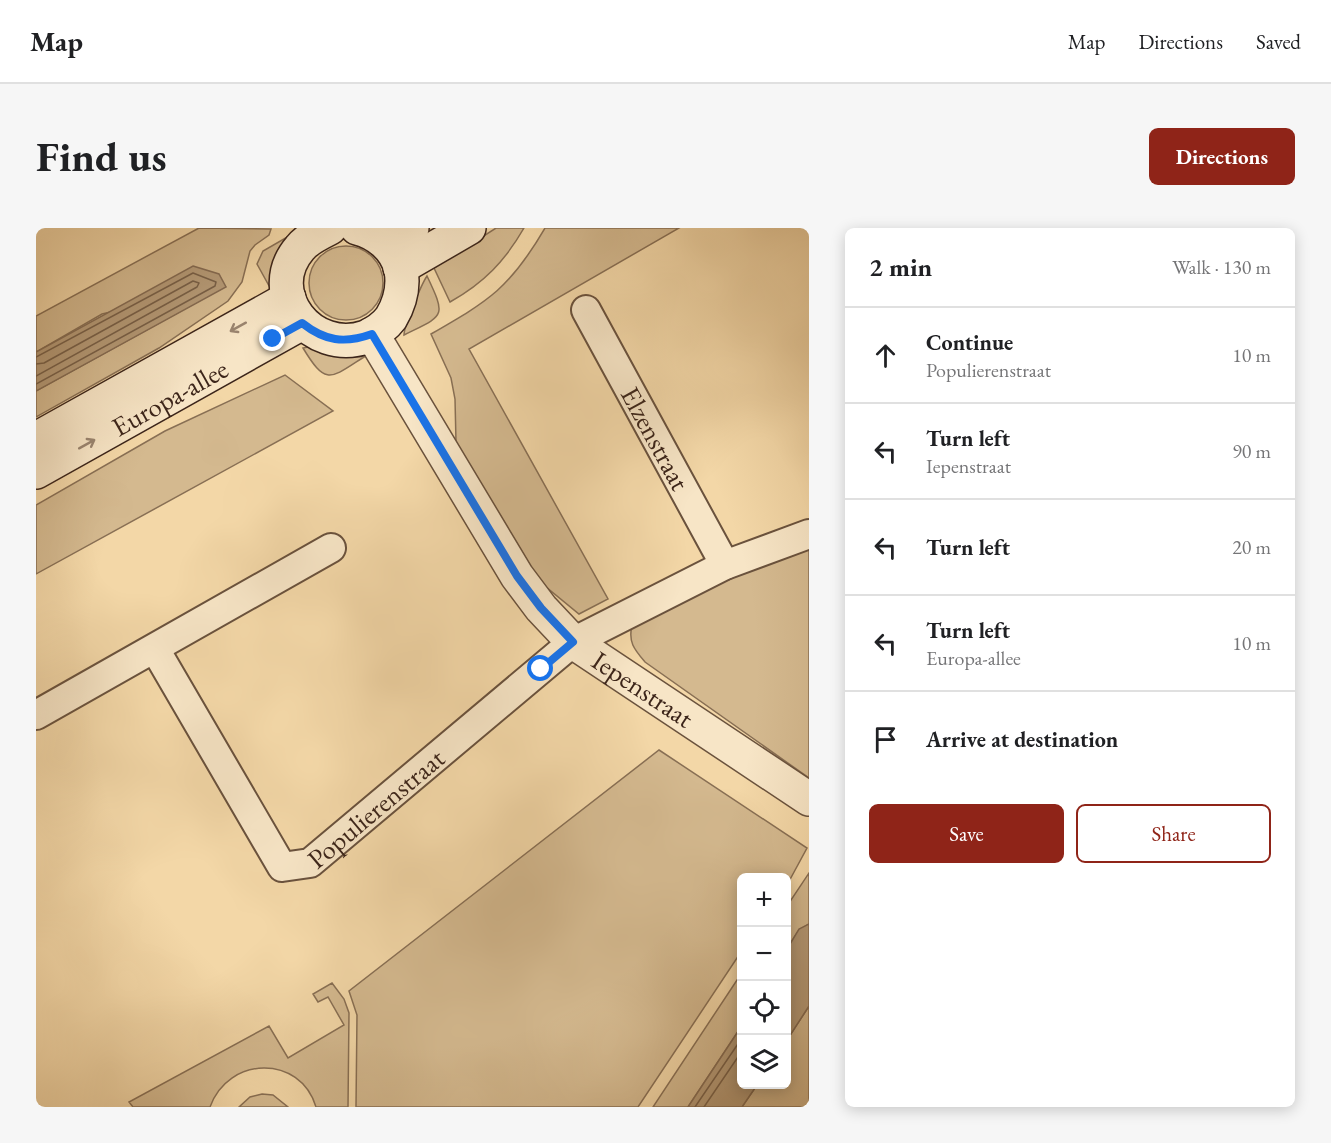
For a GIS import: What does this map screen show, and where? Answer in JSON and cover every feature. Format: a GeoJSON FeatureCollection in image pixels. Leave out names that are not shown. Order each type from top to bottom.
{"type":"FeatureCollection","features":[{"type":"Feature","properties":{"kind":"main road"},"geometry":{"type":"LineString","coordinates":[[321,230],[300,248],[291,263],[287,280],[296,311],[317,335],[335,341],[354,341],[372,334],[387,323],[398,306],[402,288],[388,242],[469,228]]}},
{"type":"Feature","properties":{"kind":"main road","name":"Europa-allee"},"geometry":{"type":"LineString","coordinates":[[36,439],[296,311]]}},
{"type":"Feature","properties":{"kind":"main road","name":"Europa-allee"},"geometry":{"type":"LineString","coordinates":[[36,472],[296,311]]}},
{"type":"Feature","properties":{"kind":"main road","name":"Iepenstraat"},"geometry":{"type":"LineString","coordinates":[[372,334],[517,576],[541,608],[573,642],[809,799]]}},
{"type":"Feature","properties":{"kind":"street","name":"Elzenstraat"},"geometry":{"type":"LineString","coordinates":[[586,310],[725,564]]}},
{"type":"Feature","properties":{"kind":"street"},"geometry":{"type":"LineString","coordinates":[[573,642],[725,564],[809,534]]}},
{"type":"Feature","properties":{"kind":"street"},"geometry":{"type":"LineString","coordinates":[[36,716],[331,548]]}},
{"type":"Feature","properties":{"kind":"street","name":"Populierenstraat"},"geometry":{"type":"LineString","coordinates":[[155,649],[282,867],[310,863],[573,642]]}},
{"type":"Feature","properties":{"kind":"shaded area"},"geometry":{"type":"Polygon","coordinates":[[[199,228],[271,229],[269,235],[250,251],[242,282],[228,301],[159,348],[36,417],[36,391],[226,286],[102,314],[36,352],[36,316],[199,228]]]}},
{"type":"Feature","properties":{"kind":"shaded area"},"geometry":{"type":"Polygon","coordinates":[[[496,228],[524,228],[493,270],[450,302],[434,268],[496,228]]]}},
{"type":"Feature","properties":{"kind":"shaded area"},"geometry":{"type":"Polygon","coordinates":[[[545,228],[679,228],[469,349],[608,599],[579,614],[540,582],[456,442],[455,399],[451,378],[431,334],[469,312],[497,291],[521,265],[545,228]]]}},
{"type":"Feature","properties":{"kind":"shaded area"},"geometry":{"type":"Polygon","coordinates":[[[296,232],[273,293],[257,264],[263,251],[296,232]]]}},
{"type":"Feature","properties":{"kind":"shaded area"},"geometry":{"type":"Polygon","coordinates":[[[339,246],[353,246],[367,252],[377,262],[383,276],[383,290],[377,304],[367,314],[353,320],[339,320],[325,314],[315,304],[309,290],[309,276],[315,262],[325,252],[339,246]]]}},
{"type":"Feature","properties":{"kind":"shaded area"},"geometry":{"type":"Polygon","coordinates":[[[427,276],[437,300],[438,314],[434,319],[404,335],[413,306],[427,276]]]}},
{"type":"Feature","properties":{"kind":"shaded area"},"geometry":{"type":"Polygon","coordinates":[[[313,346],[328,352],[364,357],[336,374],[329,375],[317,369],[303,348],[313,346]]]}},
{"type":"Feature","properties":{"kind":"shaded area"},"geometry":{"type":"Polygon","coordinates":[[[285,375],[333,411],[36,574],[36,505],[165,431],[285,375]]]}},
{"type":"Feature","properties":{"kind":"shaded area"},"geometry":{"type":"Polygon","coordinates":[[[809,546],[809,778],[645,662],[635,649],[631,636],[632,625],[733,577],[809,546]]]}},
{"type":"Feature","properties":{"kind":"shaded area"},"geometry":{"type":"Polygon","coordinates":[[[659,750],[807,848],[791,878],[791,873],[737,873],[737,958],[638,1107],[356,1107],[357,1015],[349,991],[659,750]]]}},
{"type":"Feature","properties":{"kind":"shaded area"},"geometry":{"type":"Polygon","coordinates":[[[809,873],[809,924],[799,930],[791,943],[791,927],[791,900],[809,873]]]}},
{"type":"Feature","properties":{"kind":"shaded area"},"geometry":{"type":"Polygon","coordinates":[[[737,980],[737,1033],[688,1107],[653,1107],[737,980]]]}},
{"type":"Feature","properties":{"kind":"shaded area"},"geometry":{"type":"Polygon","coordinates":[[[332,983],[344,999],[349,1013],[348,1107],[316,1107],[308,1090],[295,1077],[280,1070],[264,1068],[247,1071],[232,1078],[219,1090],[210,1107],[133,1107],[129,1102],[269,1026],[288,1058],[344,1025],[328,997],[318,1002],[313,994],[332,983]]]}},
{"type":"Feature","properties":{"kind":"shaded area"},"geometry":{"type":"Polygon","coordinates":[[[809,1006],[809,1107],[742,1107],[754,1089],[791,1089],[791,1034],[809,1006]]]}},
{"type":"Feature","properties":{"kind":"shaded area"},"geometry":{"type":"Polygon","coordinates":[[[262,1094],[273,1095],[288,1107],[239,1107],[250,1097],[262,1094]]]}},
{"type":"Feature","properties":{"kind":"water"},"geometry":{"type":"Polygon","coordinates":[[[193,266],[219,274],[226,287],[36,391],[36,352],[193,266]]]}},
{"type":"Feature","properties":{"kind":"water"},"geometry":{"type":"Polygon","coordinates":[[[809,924],[809,1006],[791,1034],[791,942],[799,929],[809,924]]]}},
{"type":"Feature","properties":{"kind":"water"},"geometry":{"type":"Polygon","coordinates":[[[737,1033],[737,1089],[754,1089],[742,1107],[688,1107],[737,1033]]]}},
{"type":"Feature","properties":{"kind":"route"},"geometry":{"type":"LineString","coordinates":[[273,339],[302,323],[317,335],[335,341],[354,341],[372,334],[517,576],[541,608],[573,642],[541,669]]}}]}
